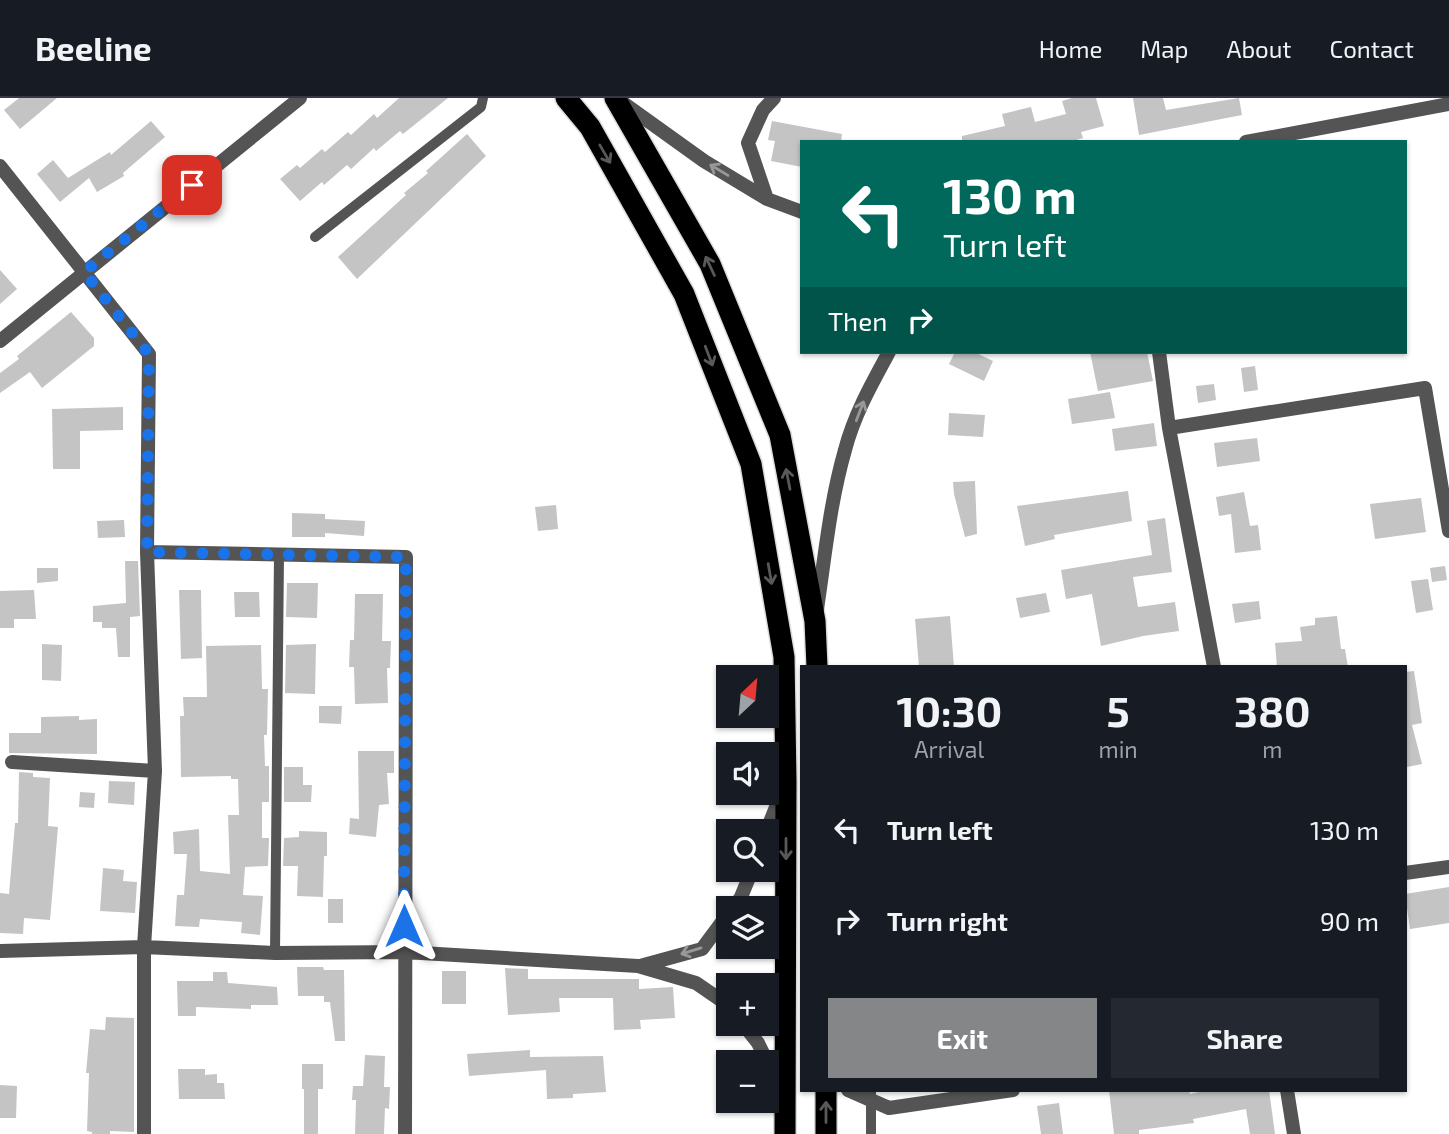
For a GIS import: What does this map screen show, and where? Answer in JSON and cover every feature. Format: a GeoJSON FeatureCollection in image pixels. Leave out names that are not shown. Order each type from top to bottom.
{"type":"FeatureCollection","features":[{"type":"Feature","properties":{"kind":"highway"},"geometry":{"type":"LineString","coordinates":[[566,98],[590,127],[684,294],[751,464],[783,657],[786,781],[785,1134]]}},
{"type":"Feature","properties":{"kind":"highway"},"geometry":{"type":"LineString","coordinates":[[616,98],[710,264],[780,435],[816,621],[817,665]]}},
{"type":"Feature","properties":{"kind":"highway"},"geometry":{"type":"LineString","coordinates":[[826,1092],[826,1134]]}},
{"type":"Feature","properties":{"kind":"street"},"geometry":{"type":"LineString","coordinates":[[0,341],[300,98]]}},
{"type":"Feature","properties":{"kind":"street"},"geometry":{"type":"LineString","coordinates":[[616,98],[704,161],[767,199],[800,211]]}},
{"type":"Feature","properties":{"kind":"street"},"geometry":{"type":"LineString","coordinates":[[767,199],[748,143],[763,110],[774,98]]}},
{"type":"Feature","properties":{"kind":"street"},"geometry":{"type":"LineString","coordinates":[[1257,140],[1449,104]]}},
{"type":"Feature","properties":{"kind":"street"},"geometry":{"type":"LineString","coordinates":[[0,166],[149,354],[147,552],[155,771],[144,947],[144,1134]]}},
{"type":"Feature","properties":{"kind":"street"},"geometry":{"type":"LineString","coordinates":[[816,621],[831,515],[845,449],[865,397],[888,354]]}},
{"type":"Feature","properties":{"kind":"street"},"geometry":{"type":"LineString","coordinates":[[1159,354],[1169,428],[1214,665]]}},
{"type":"Feature","properties":{"kind":"street"},"geometry":{"type":"LineString","coordinates":[[1169,428],[1425,388],[1449,531]]}},
{"type":"Feature","properties":{"kind":"street"},"geometry":{"type":"LineString","coordinates":[[147,552],[406,557],[405,1134]]}},
{"type":"Feature","properties":{"kind":"street"},"geometry":{"type":"LineString","coordinates":[[12,762],[155,771]]}},
{"type":"Feature","properties":{"kind":"street"},"geometry":{"type":"LineString","coordinates":[[771,819],[786,781]]}},
{"type":"Feature","properties":{"kind":"street"},"geometry":{"type":"LineString","coordinates":[[1407,873],[1449,867]]}},
{"type":"Feature","properties":{"kind":"street"},"geometry":{"type":"LineString","coordinates":[[638,966],[702,949],[716,930]]}},
{"type":"Feature","properties":{"kind":"street"},"geometry":{"type":"LineString","coordinates":[[0,951],[144,947],[275,953],[404,953],[638,966],[696,983],[716,997]]}},
{"type":"Feature","properties":{"kind":"street"},"geometry":{"type":"LineString","coordinates":[[752,1036],[786,1099]]}},
{"type":"Feature","properties":{"kind":"street"},"geometry":{"type":"LineString","coordinates":[[871,1095],[888,1108],[999,1092]]}},
{"type":"Feature","properties":{"kind":"street"},"geometry":{"type":"LineString","coordinates":[[1287,1092],[1294,1134]]}},
{"type":"Feature","properties":{"kind":"lane"},"geometry":{"type":"LineString","coordinates":[[315,237],[481,107],[483,98]]}},
{"type":"Feature","properties":{"kind":"lane"},"geometry":{"type":"LineString","coordinates":[[275,953],[279,555]]}},
{"type":"Feature","properties":{"kind":"lane"},"geometry":{"type":"LineString","coordinates":[[871,1095],[871,1134]]}},
{"type":"Feature","properties":{"kind":"building"},"geometry":{"type":"Polygon","coordinates":[[[19,98],[57,98],[20,129],[4,110],[19,98]]]}},
{"type":"Feature","properties":{"kind":"building"},"geometry":{"type":"Polygon","coordinates":[[[399,98],[448,98],[403,134],[400,131],[376,151],[374,148],[351,169],[347,165],[300,201],[280,179],[297,165],[300,168],[322,149],[325,152],[348,132],[351,135],[374,114],[377,118],[399,98]]]}},
{"type":"Feature","properties":{"kind":"building"},"geometry":{"type":"Polygon","coordinates":[[[1072,98],[1096,98],[1104,126],[1081,132],[1083,138],[1076,140],[962,140],[962,136],[1005,126],[1002,114],[1031,107],[1035,122],[1066,114],[1062,101],[1072,98]]]}},
{"type":"Feature","properties":{"kind":"building"},"geometry":{"type":"Polygon","coordinates":[[[1133,98],[1163,98],[1166,110],[1239,98],[1242,115],[1139,135],[1133,98]]]}},
{"type":"Feature","properties":{"kind":"building"},"geometry":{"type":"Polygon","coordinates":[[[151,121],[165,137],[123,173],[124,176],[97,192],[89,178],[60,202],[37,174],[53,160],[68,178],[110,152],[111,155],[151,121]]]}},
{"type":"Feature","properties":{"kind":"building"},"geometry":{"type":"Polygon","coordinates":[[[772,121],[842,134],[841,140],[800,140],[800,167],[771,161],[775,141],[768,140],[772,121]]]}},
{"type":"Feature","properties":{"kind":"building"},"geometry":{"type":"Polygon","coordinates":[[[467,134],[486,156],[357,279],[338,257],[467,134]]]}},
{"type":"Feature","properties":{"kind":"building"},"geometry":{"type":"Polygon","coordinates":[[[0,270],[17,289],[0,304],[0,270]]]}},
{"type":"Feature","properties":{"kind":"building"},"geometry":{"type":"Polygon","coordinates":[[[71,312],[94,338],[94,346],[42,388],[30,372],[0,393],[0,373],[71,312]]]}},
{"type":"Feature","properties":{"kind":"building"},"geometry":{"type":"Polygon","coordinates":[[[954,354],[978,354],[993,361],[984,381],[949,364],[954,354]]]}},
{"type":"Feature","properties":{"kind":"building"},"geometry":{"type":"Polygon","coordinates":[[[1090,354],[1147,354],[1153,381],[1098,391],[1090,354]]]}},
{"type":"Feature","properties":{"kind":"building"},"geometry":{"type":"Polygon","coordinates":[[[1255,366],[1258,390],[1244,392],[1241,368],[1255,366]]]}},
{"type":"Feature","properties":{"kind":"building"},"geometry":{"type":"Polygon","coordinates":[[[1214,384],[1216,400],[1198,403],[1196,386],[1214,384]]]}},
{"type":"Feature","properties":{"kind":"building"},"geometry":{"type":"Polygon","coordinates":[[[1110,392],[1115,418],[1072,424],[1068,399],[1110,392]]]}},
{"type":"Feature","properties":{"kind":"building"},"geometry":{"type":"Polygon","coordinates":[[[123,407],[123,430],[80,431],[80,469],[53,469],[52,409],[123,407]]]}},
{"type":"Feature","properties":{"kind":"building"},"geometry":{"type":"Polygon","coordinates":[[[949,413],[985,415],[983,437],[948,435],[949,413]]]}},
{"type":"Feature","properties":{"kind":"building"},"geometry":{"type":"Polygon","coordinates":[[[1154,423],[1157,446],[1115,451],[1112,429],[1154,423]]]}},
{"type":"Feature","properties":{"kind":"building"},"geometry":{"type":"Polygon","coordinates":[[[1257,438],[1260,461],[1217,467],[1214,443],[1257,438]]]}},
{"type":"Feature","properties":{"kind":"building"},"geometry":{"type":"Polygon","coordinates":[[[975,481],[977,534],[965,537],[953,482],[975,481]]]}},
{"type":"Feature","properties":{"kind":"building"},"geometry":{"type":"Polygon","coordinates":[[[1128,491],[1132,521],[1054,535],[1055,539],[1025,546],[1017,506],[1128,491]]]}},
{"type":"Feature","properties":{"kind":"building"},"geometry":{"type":"Polygon","coordinates":[[[1244,492],[1250,526],[1258,525],[1261,550],[1235,553],[1231,514],[1219,516],[1216,497],[1244,492]]]}},
{"type":"Feature","properties":{"kind":"building"},"geometry":{"type":"Polygon","coordinates":[[[1421,498],[1426,532],[1375,539],[1370,504],[1421,498]]]}},
{"type":"Feature","properties":{"kind":"building"},"geometry":{"type":"Polygon","coordinates":[[[556,505],[558,529],[538,531],[535,507],[556,505]]]}},
{"type":"Feature","properties":{"kind":"building"},"geometry":{"type":"Polygon","coordinates":[[[292,513],[325,514],[325,519],[365,521],[364,536],[325,533],[325,537],[292,537],[292,513]]]}},
{"type":"Feature","properties":{"kind":"building"},"geometry":{"type":"Polygon","coordinates":[[[1165,518],[1172,572],[1133,577],[1138,607],[1175,602],[1179,631],[1101,646],[1092,594],[1066,599],[1061,570],[1152,555],[1147,521],[1165,518]]]}},
{"type":"Feature","properties":{"kind":"building"},"geometry":{"type":"Polygon","coordinates":[[[124,520],[125,537],[98,538],[97,521],[124,520]]]}},
{"type":"Feature","properties":{"kind":"building"},"geometry":{"type":"Polygon","coordinates":[[[125,561],[138,561],[140,616],[130,617],[130,657],[118,657],[116,628],[102,628],[102,622],[93,622],[93,606],[126,603],[125,561]]]}},
{"type":"Feature","properties":{"kind":"building"},"geometry":{"type":"Polygon","coordinates":[[[1445,566],[1447,580],[1432,582],[1430,568],[1445,566]]]}},
{"type":"Feature","properties":{"kind":"building"},"geometry":{"type":"Polygon","coordinates":[[[37,568],[58,568],[58,581],[37,583],[37,568]]]}},
{"type":"Feature","properties":{"kind":"building"},"geometry":{"type":"Polygon","coordinates":[[[1428,579],[1433,610],[1416,613],[1411,581],[1428,579]]]}},
{"type":"Feature","properties":{"kind":"building"},"geometry":{"type":"Polygon","coordinates":[[[287,583],[318,583],[317,618],[286,617],[287,583]]]}},
{"type":"Feature","properties":{"kind":"building"},"geometry":{"type":"Polygon","coordinates":[[[34,590],[36,619],[14,619],[14,628],[0,628],[0,591],[34,590]]]}},
{"type":"Feature","properties":{"kind":"building"},"geometry":{"type":"Polygon","coordinates":[[[179,590],[201,590],[202,658],[181,659],[179,590]]]}},
{"type":"Feature","properties":{"kind":"building"},"geometry":{"type":"Polygon","coordinates":[[[234,592],[259,592],[260,617],[235,617],[234,592]]]}},
{"type":"Feature","properties":{"kind":"building"},"geometry":{"type":"Polygon","coordinates":[[[1046,593],[1050,612],[1020,618],[1016,598],[1046,593]]]}},
{"type":"Feature","properties":{"kind":"building"},"geometry":{"type":"Polygon","coordinates":[[[355,594],[383,594],[382,641],[391,641],[390,668],[387,668],[388,703],[355,704],[354,667],[349,667],[350,640],[354,640],[355,594]]]}},
{"type":"Feature","properties":{"kind":"building"},"geometry":{"type":"Polygon","coordinates":[[[1259,601],[1261,619],[1235,623],[1232,604],[1259,601]]]}},
{"type":"Feature","properties":{"kind":"building"},"geometry":{"type":"Polygon","coordinates":[[[950,616],[954,665],[919,665],[915,619],[950,616]]]}},
{"type":"Feature","properties":{"kind":"building"},"geometry":{"type":"Polygon","coordinates":[[[1337,616],[1341,649],[1345,649],[1348,665],[1277,665],[1275,643],[1302,641],[1300,627],[1315,625],[1315,618],[1337,616]]]}},
{"type":"Feature","properties":{"kind":"building"},"geometry":{"type":"Polygon","coordinates":[[[42,644],[62,645],[61,681],[42,680],[42,644]]]}},
{"type":"Feature","properties":{"kind":"building"},"geometry":{"type":"Polygon","coordinates":[[[316,644],[315,694],[285,693],[286,645],[316,644]]]}},
{"type":"Feature","properties":{"kind":"building"},"geometry":{"type":"Polygon","coordinates":[[[261,645],[262,689],[268,689],[267,735],[264,735],[265,766],[269,766],[269,802],[262,802],[262,838],[269,838],[268,866],[245,867],[243,895],[263,896],[260,935],[241,933],[242,922],[200,919],[199,927],[175,926],[177,895],[184,895],[187,854],[174,854],[173,832],[199,829],[200,871],[230,874],[228,815],[239,815],[238,779],[231,779],[231,776],[181,777],[180,716],[184,716],[183,697],[207,697],[206,646],[261,645]]]}},
{"type":"Feature","properties":{"kind":"building"},"geometry":{"type":"Polygon","coordinates":[[[1414,671],[1422,723],[1412,725],[1422,764],[1407,767],[1407,672],[1414,671]]]}},
{"type":"Feature","properties":{"kind":"building"},"geometry":{"type":"Polygon","coordinates":[[[319,706],[342,706],[341,724],[319,723],[319,706]]]}},
{"type":"Feature","properties":{"kind":"building"},"geometry":{"type":"Polygon","coordinates":[[[79,716],[79,720],[97,719],[97,754],[9,753],[9,733],[41,733],[41,717],[79,716]]]}},
{"type":"Feature","properties":{"kind":"building"},"geometry":{"type":"Polygon","coordinates":[[[358,751],[394,751],[394,773],[387,773],[389,804],[379,805],[376,837],[349,834],[350,818],[359,819],[358,751]]]}},
{"type":"Feature","properties":{"kind":"building"},"geometry":{"type":"Polygon","coordinates":[[[284,767],[303,767],[303,785],[312,785],[311,802],[284,802],[284,767]]]}},
{"type":"Feature","properties":{"kind":"building"},"geometry":{"type":"Polygon","coordinates":[[[19,772],[33,773],[33,777],[50,778],[48,826],[58,827],[50,920],[24,918],[23,934],[0,933],[0,893],[9,894],[15,823],[18,823],[19,772]]]}},
{"type":"Feature","properties":{"kind":"building"},"geometry":{"type":"Polygon","coordinates":[[[109,781],[135,782],[134,805],[108,803],[109,781]]]}},
{"type":"Feature","properties":{"kind":"building"},"geometry":{"type":"Polygon","coordinates":[[[80,792],[95,793],[94,808],[79,807],[80,792]]]}},
{"type":"Feature","properties":{"kind":"building"},"geometry":{"type":"Polygon","coordinates":[[[299,831],[327,832],[323,897],[297,896],[298,866],[283,866],[284,838],[299,837],[299,831]]]}},
{"type":"Feature","properties":{"kind":"building"},"geometry":{"type":"Polygon","coordinates":[[[103,868],[124,870],[123,881],[137,882],[135,913],[100,911],[103,868]]]}},
{"type":"Feature","properties":{"kind":"building"},"geometry":{"type":"Polygon","coordinates":[[[1449,887],[1449,923],[1410,929],[1407,894],[1449,887]]]}},
{"type":"Feature","properties":{"kind":"building"},"geometry":{"type":"Polygon","coordinates":[[[328,899],[343,899],[343,923],[328,923],[328,899]]]}},
{"type":"Feature","properties":{"kind":"building"},"geometry":{"type":"Polygon","coordinates":[[[297,967],[344,970],[345,1041],[335,1041],[330,1002],[324,1002],[324,996],[298,996],[297,967]]]}},
{"type":"Feature","properties":{"kind":"building"},"geometry":{"type":"Polygon","coordinates":[[[505,968],[528,969],[528,979],[639,979],[639,989],[673,987],[675,1018],[640,1020],[641,1029],[614,1030],[613,998],[559,998],[560,1012],[508,1015],[505,968]]]}},
{"type":"Feature","properties":{"kind":"building"},"geometry":{"type":"Polygon","coordinates":[[[442,971],[466,971],[466,1004],[442,1004],[442,971]]]}},
{"type":"Feature","properties":{"kind":"building"},"geometry":{"type":"Polygon","coordinates":[[[213,972],[227,972],[228,983],[277,987],[278,1005],[251,1005],[251,1009],[196,1007],[196,1016],[178,1016],[177,981],[213,981],[213,972]]]}},
{"type":"Feature","properties":{"kind":"building"},"geometry":{"type":"Polygon","coordinates":[[[106,1017],[134,1018],[134,1132],[110,1131],[110,1134],[92,1134],[87,1131],[89,1073],[86,1073],[90,1029],[105,1030],[106,1017]]]}},
{"type":"Feature","properties":{"kind":"building"},"geometry":{"type":"Polygon","coordinates":[[[530,1050],[530,1057],[603,1056],[606,1092],[547,1099],[546,1070],[469,1076],[467,1054],[530,1050]]]}},
{"type":"Feature","properties":{"kind":"building"},"geometry":{"type":"Polygon","coordinates":[[[365,1055],[385,1056],[384,1087],[390,1087],[389,1109],[385,1108],[384,1134],[355,1134],[356,1100],[352,1100],[353,1086],[363,1086],[365,1055]]]}},
{"type":"Feature","properties":{"kind":"building"},"geometry":{"type":"Polygon","coordinates":[[[302,1064],[323,1064],[323,1089],[318,1089],[318,1134],[304,1134],[302,1064]]]}},
{"type":"Feature","properties":{"kind":"building"},"geometry":{"type":"Polygon","coordinates":[[[178,1069],[205,1069],[205,1075],[217,1074],[217,1083],[224,1083],[225,1099],[179,1099],[178,1069]]]}},
{"type":"Feature","properties":{"kind":"building"},"geometry":{"type":"Polygon","coordinates":[[[0,1085],[17,1086],[16,1118],[0,1118],[0,1085]]]}},
{"type":"Feature","properties":{"kind":"building"},"geometry":{"type":"Polygon","coordinates":[[[1109,1092],[1269,1092],[1275,1134],[1250,1134],[1246,1109],[1193,1119],[1194,1123],[1139,1130],[1139,1134],[1114,1134],[1109,1092]]]}},
{"type":"Feature","properties":{"kind":"building"},"geometry":{"type":"Polygon","coordinates":[[[1059,1103],[1063,1134],[1041,1134],[1037,1106],[1059,1103]]]}},
{"type":"Feature","properties":{"kind":"route"},"geometry":{"type":"LineString","coordinates":[[192,185],[84,272],[149,354],[147,552],[406,557],[404,926]]}}]}
